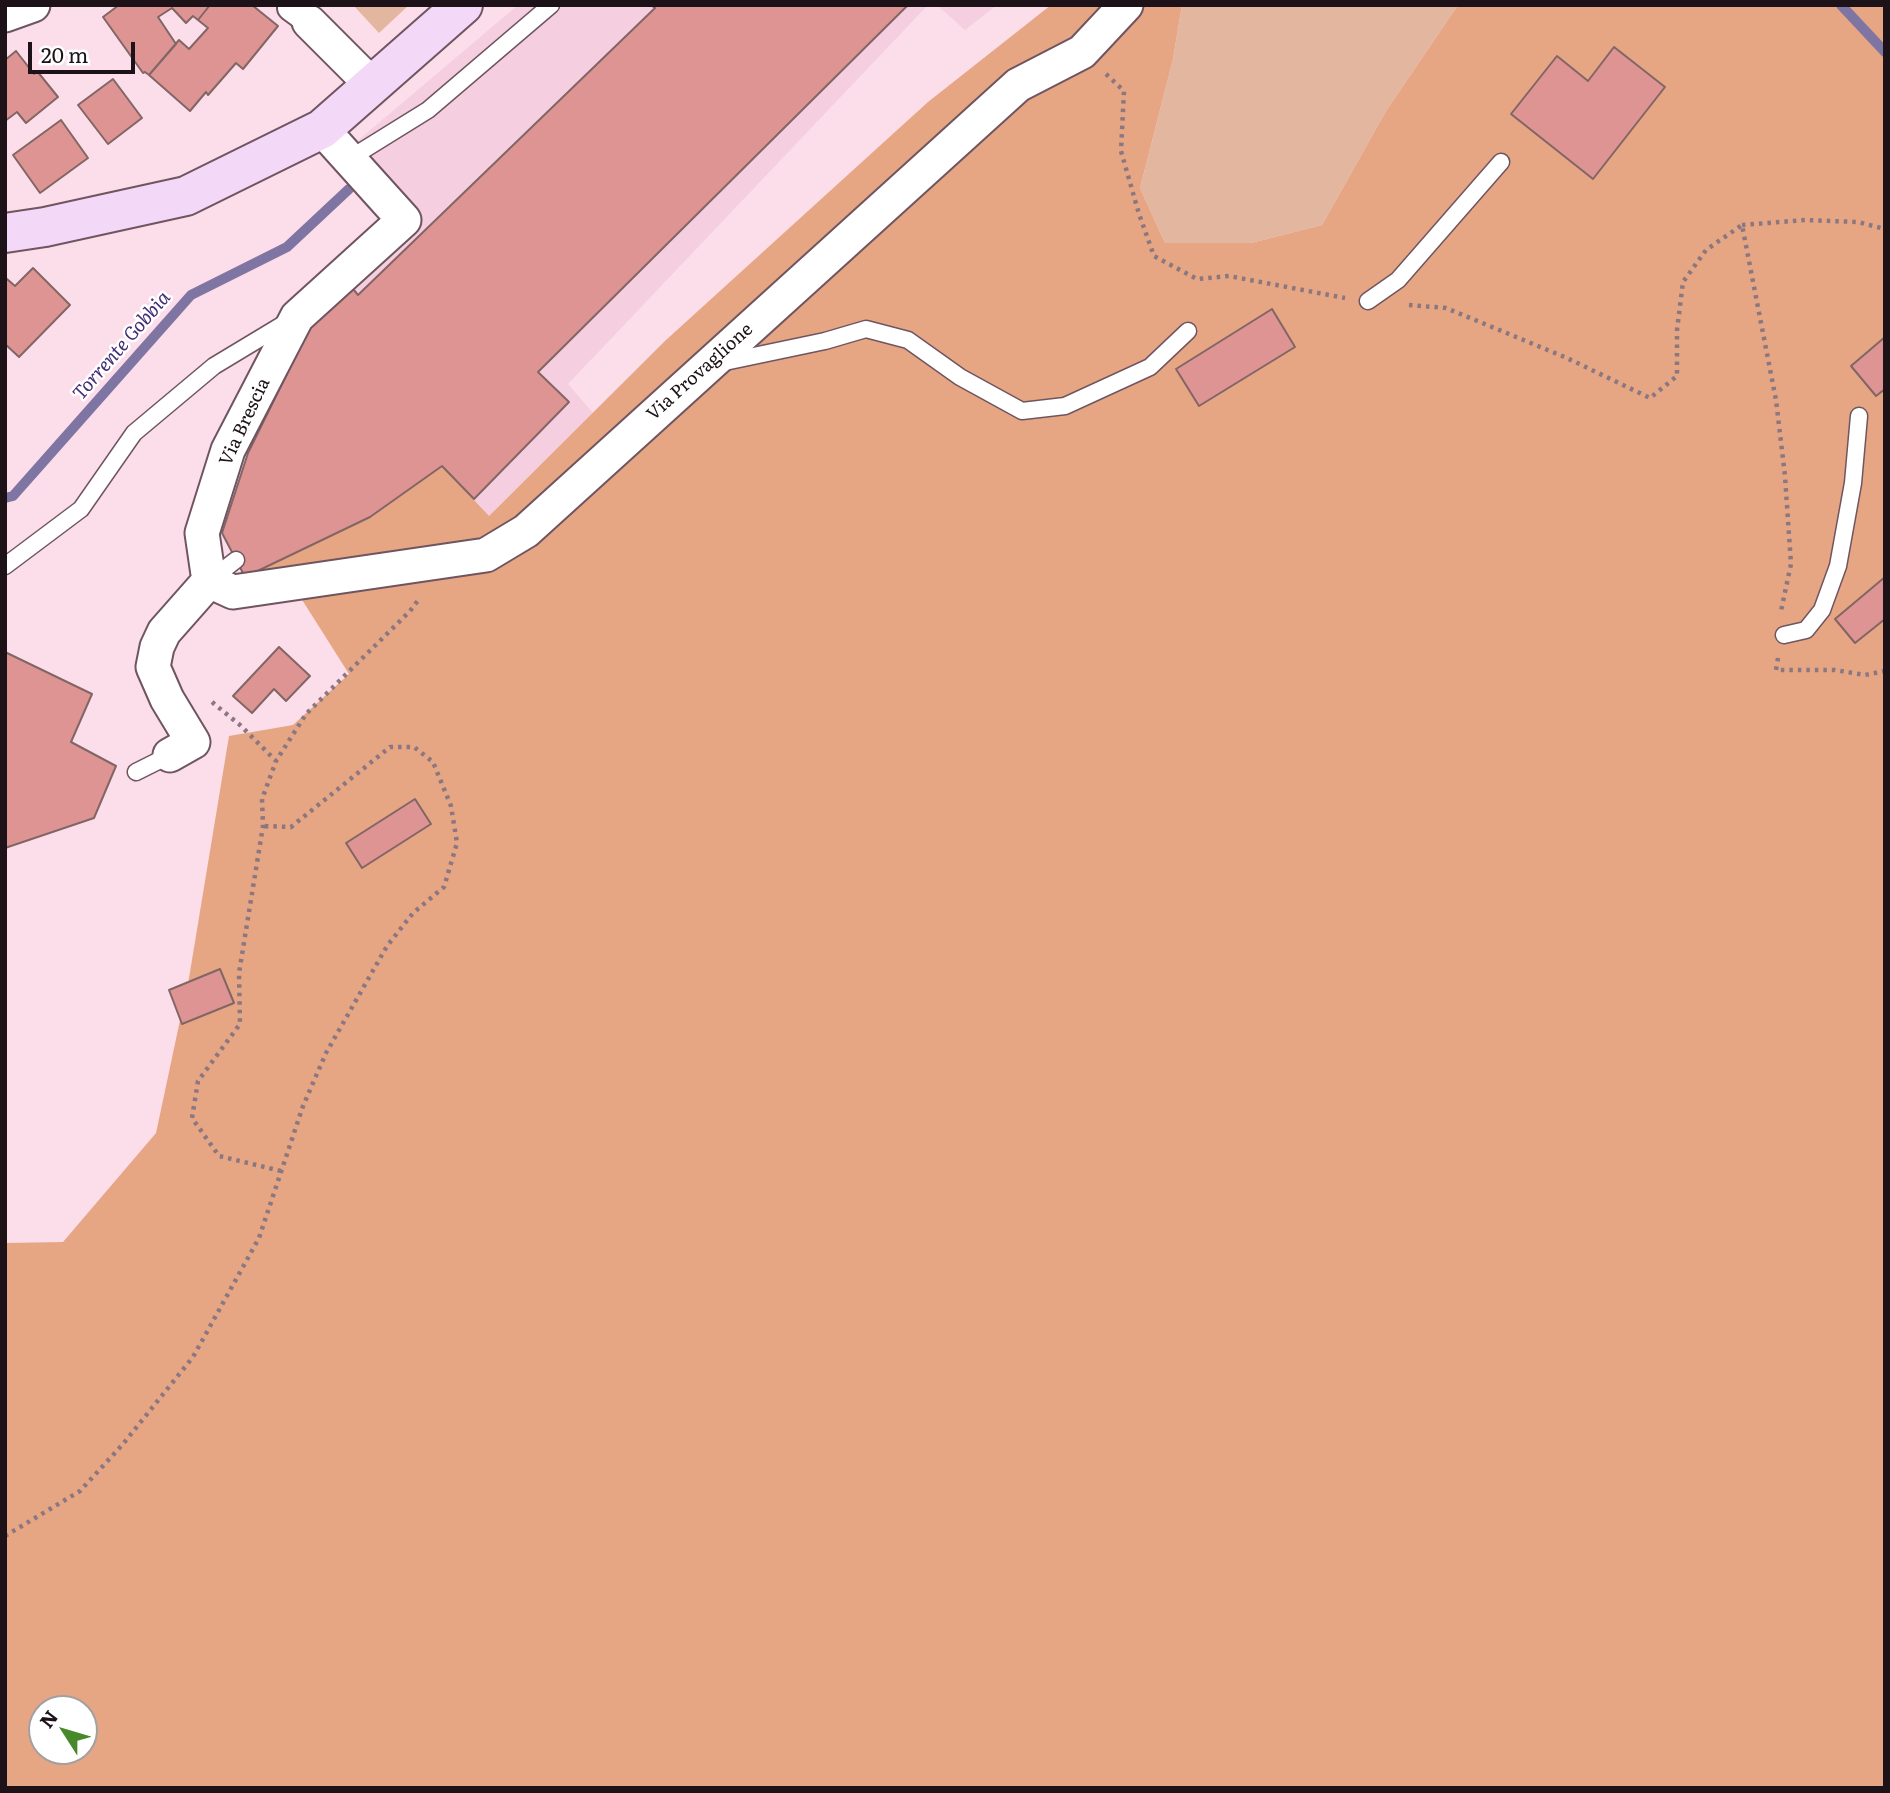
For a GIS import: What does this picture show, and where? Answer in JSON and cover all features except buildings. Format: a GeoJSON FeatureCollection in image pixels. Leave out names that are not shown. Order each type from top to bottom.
{"type":"FeatureCollection","features":[{"type":"Feature","properties":{"kind":"main road"},"geometry":{"type":"LineString","coordinates":[[5,233],[45,227],[186,196],[322,129],[463,5]]}},
{"type":"Feature","properties":{"kind":"street"},"geometry":{"type":"LineString","coordinates":[[5,15],[33,5]]}},
{"type":"Feature","properties":{"kind":"street","name":"Via Provaglione"},"geometry":{"type":"LineString","coordinates":[[209,581],[233,592],[486,555],[526,531],[1018,85],[1082,52],[1126,5]]}},
{"type":"Feature","properties":{"kind":"street"},"geometry":{"type":"LineString","coordinates":[[299,15],[372,85]]}},
{"type":"Feature","properties":{"kind":"street","name":"Via Brescia"},"geometry":{"type":"LineString","coordinates":[[209,581],[202,533],[228,450],[297,317],[404,220],[322,129]]}},
{"type":"Feature","properties":{"kind":"street"},"geometry":{"type":"LineString","coordinates":[[170,755],[194,742],[167,699],[153,667],[157,647],[164,632],[209,581]]}},
{"type":"Feature","properties":{"kind":"lane"},"geometry":{"type":"LineString","coordinates":[[349,159],[428,110],[551,5]]}},
{"type":"Feature","properties":{"kind":"lane"},"geometry":{"type":"LineString","coordinates":[[1368,301],[1398,280],[1501,162]]}},
{"type":"Feature","properties":{"kind":"lane"},"geometry":{"type":"LineString","coordinates":[[5,566],[81,509],[134,433],[214,366],[301,314]]}},
{"type":"Feature","properties":{"kind":"lane"},"geometry":{"type":"LineString","coordinates":[[707,366],[825,341],[866,329],[908,340],[960,377],[1022,411],[1065,406],[1150,368],[1188,331]]}},
{"type":"Feature","properties":{"kind":"lane"},"geometry":{"type":"LineString","coordinates":[[1784,635],[1806,630],[1822,610],[1839,566],[1853,483],[1859,416]]}},
{"type":"Feature","properties":{"kind":"lane"},"geometry":{"type":"LineString","coordinates":[[209,581],[236,560]]}},
{"type":"Feature","properties":{"kind":"lane"},"geometry":{"type":"LineString","coordinates":[[136,772],[170,755]]}},
{"type":"Feature","properties":{"kind":"path"},"geometry":{"type":"LineString","coordinates":[[1742,225],[1805,220],[1858,222],[1885,229]]}},
{"type":"Feature","properties":{"kind":"path"},"geometry":{"type":"LineString","coordinates":[[1753,284],[1776,400],[1791,564],[1778,628],[1784,635],[1776,670],[1835,670],[1865,675],[1885,671]]}},
{"type":"Feature","properties":{"kind":"path"},"geometry":{"type":"LineString","coordinates":[[281,1171],[219,1156],[192,1118],[198,1081],[240,1024],[239,973],[263,826],[262,799],[275,761],[306,714],[410,611],[435,577],[433,561]]}},
{"type":"Feature","properties":{"kind":"path"},"geometry":{"type":"LineString","coordinates":[[210,701],[240,725],[275,761]]}},
{"type":"Feature","properties":{"kind":"path"},"geometry":{"type":"LineString","coordinates":[[5,1536],[80,1491],[123,1444],[193,1357],[259,1238],[303,1106],[326,1053],[387,946],[412,913],[444,887],[457,842],[451,806],[433,762],[414,747],[390,747],[291,827],[263,826]]}},
{"type":"Feature","properties":{"kind":"shaded area"},"geometry":{"type":"Polygon","coordinates":[[[353,5],[409,5],[379,33],[353,5]]]}},
{"type":"Feature","properties":{"kind":"shaded area"},"geometry":{"type":"Polygon","coordinates":[[[518,5],[928,5],[568,384],[593,413],[489,516],[370,517],[245,577],[222,533],[248,453],[312,323],[422,216],[355,143],[518,5]]]}},
{"type":"Feature","properties":{"kind":"shaded area"},"geometry":{"type":"Polygon","coordinates":[[[937,5],[997,5],[965,30],[937,5]]]}},
{"type":"Feature","properties":{"kind":"shaded area"},"geometry":{"type":"Polygon","coordinates":[[[1051,5],[1182,5],[1173,59],[1140,188],[1165,243],[1251,243],[1322,225],[1386,111],[1458,5],[1885,5],[1885,1788],[5,1788],[5,1243],[63,1242],[156,1133],[189,978],[229,736],[293,725],[349,674],[299,595],[245,577],[370,517],[442,466],[489,516],[666,340],[928,102],[1051,5]]]}},
{"type":"Feature","properties":{"kind":"shaded area"},"geometry":{"type":"Polygon","coordinates":[[[1182,5],[1458,5],[1386,111],[1322,225],[1251,243],[1165,243],[1140,188],[1173,59],[1182,5]]]}},
{"type":"Feature","properties":{"kind":"waterway"},"geometry":{"type":"LineString","coordinates":[[1841,5],[1885,52]]}},
{"type":"Feature","properties":{"kind":"waterway","name":"Torrente Gobbia"},"geometry":{"type":"LineString","coordinates":[[5,498],[13,496],[191,295],[287,247],[349,189]]}}]}
